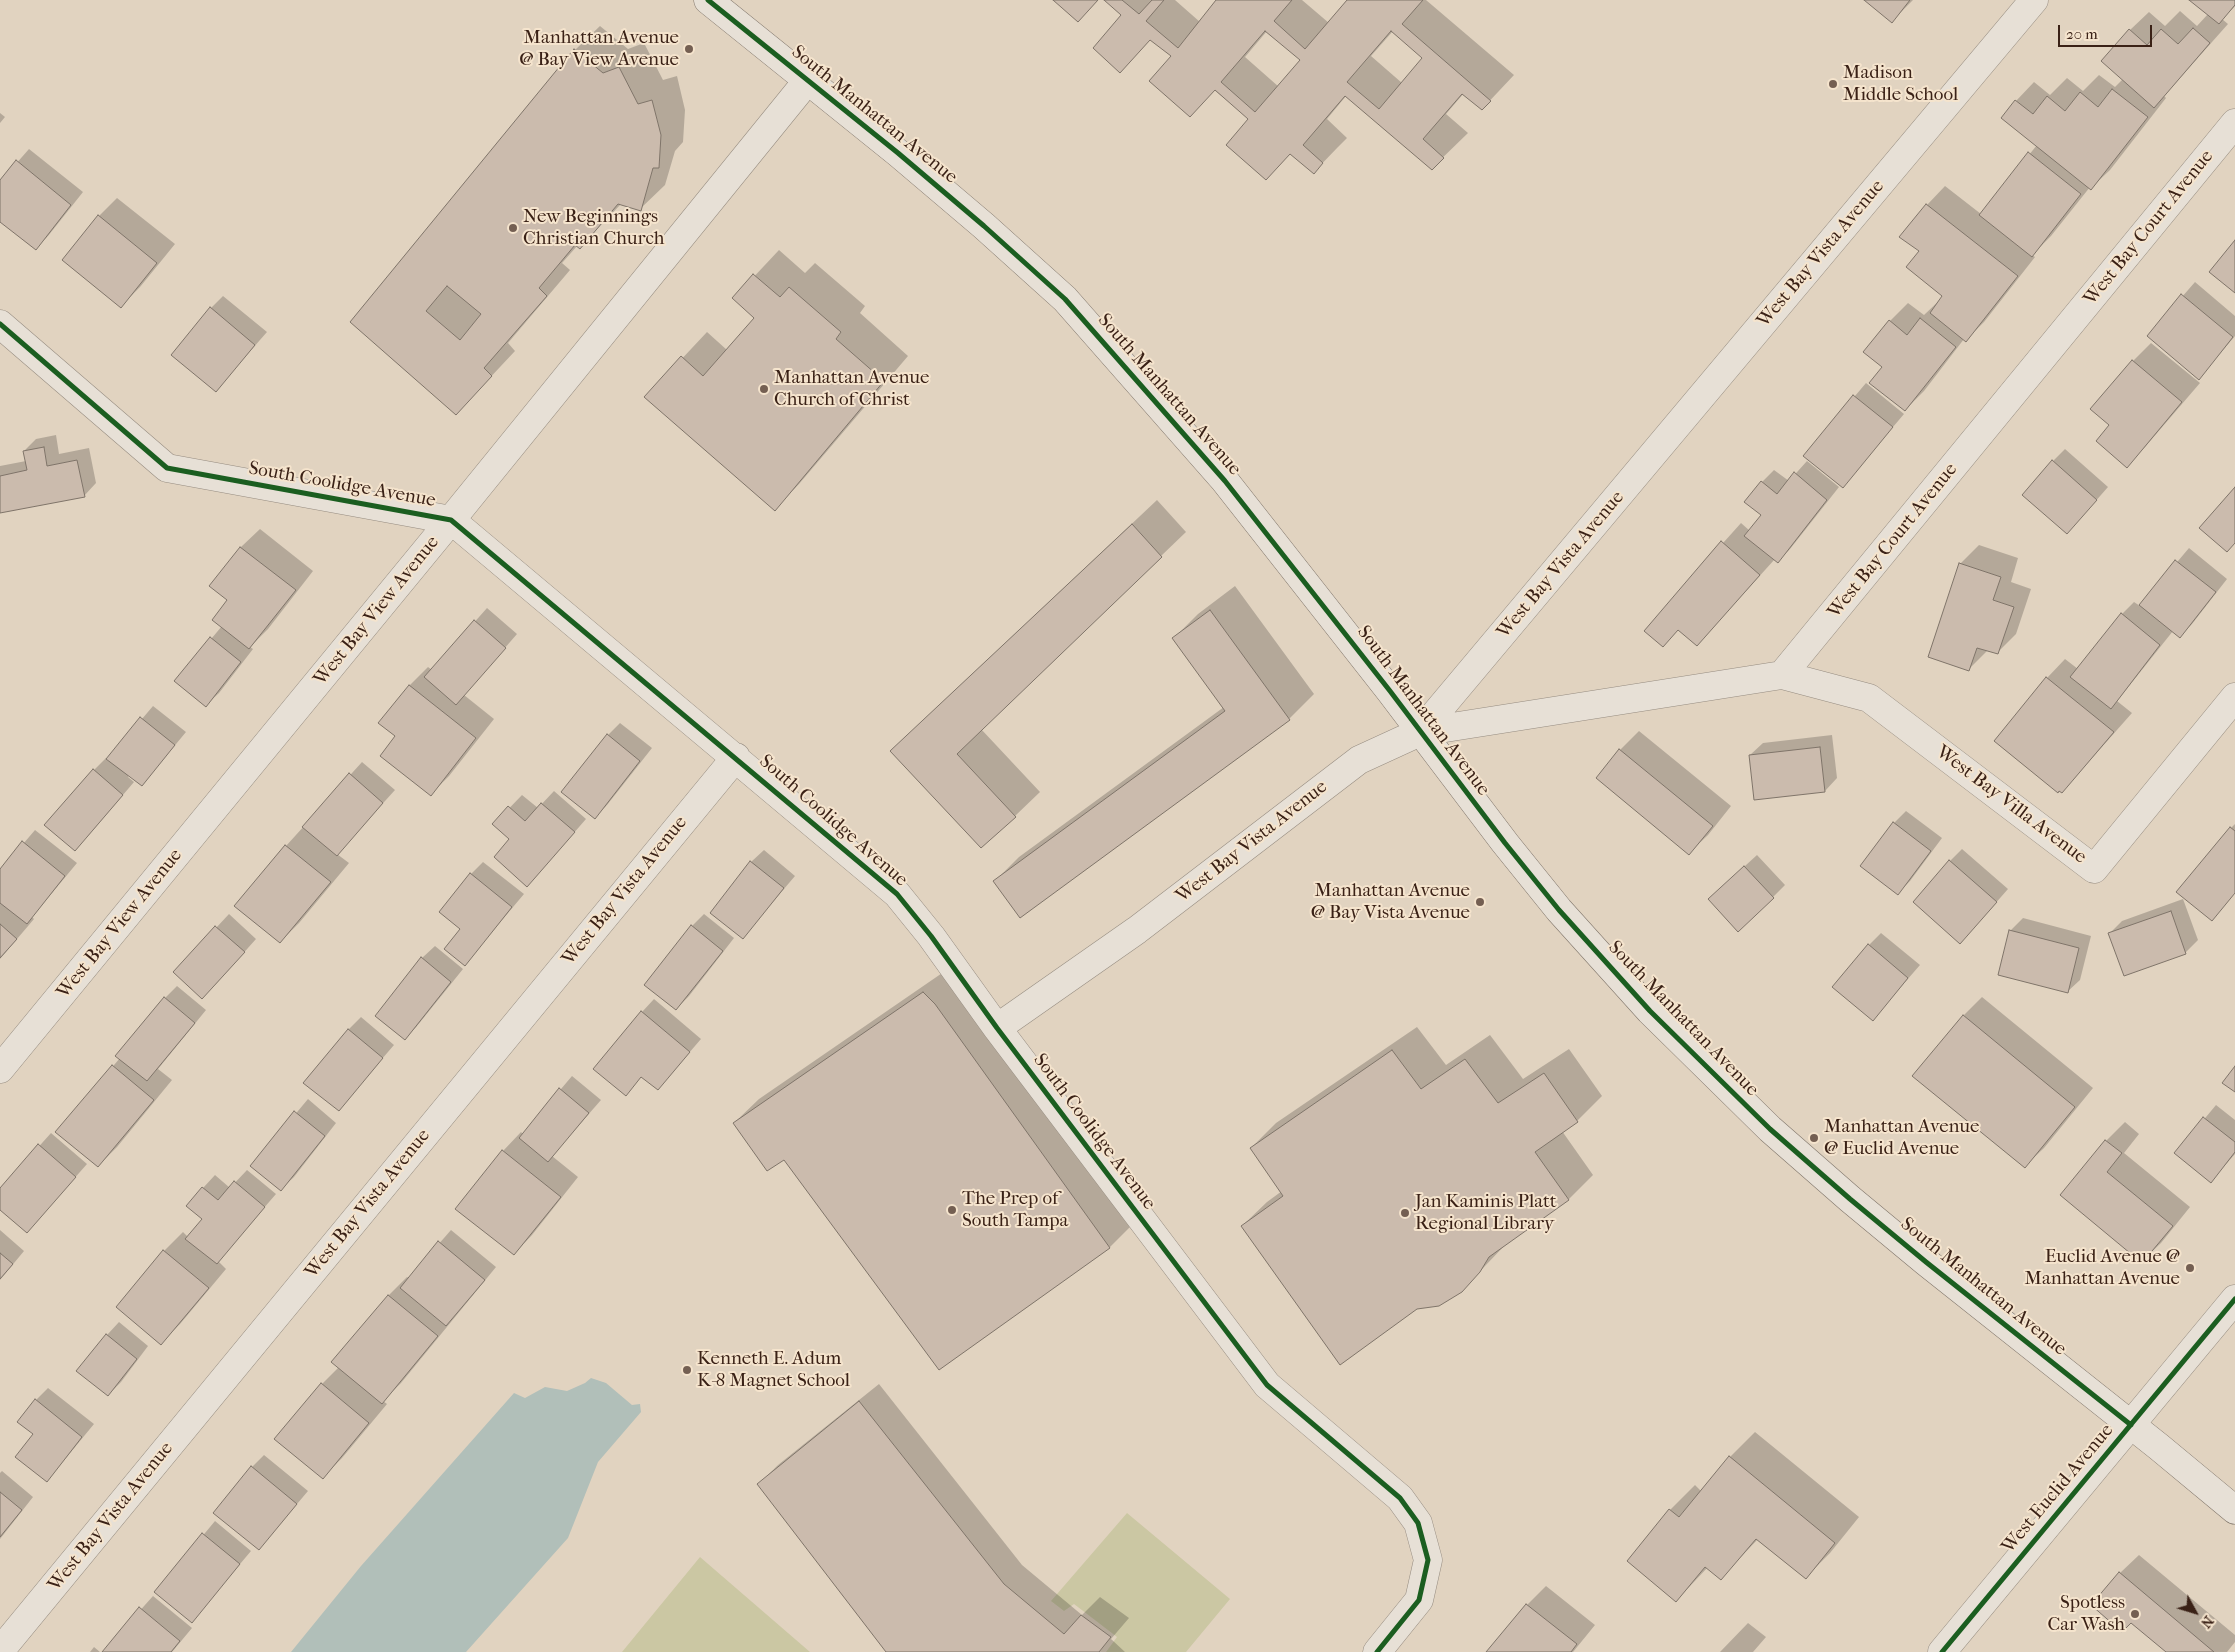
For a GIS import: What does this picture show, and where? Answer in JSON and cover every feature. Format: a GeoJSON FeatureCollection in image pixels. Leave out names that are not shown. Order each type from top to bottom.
{"type":"FeatureCollection","features":[{"type":"Feature","properties":{"kind":"street","name":"South Manhattan Avenue"},"geometry":{"type":"LineString","coordinates":[[708,0],[977,220],[1065,299],[1225,481],[1505,844],[1560,910],[1650,1011],[1749,1108],[1829,1181],[1926,1262],[2131,1424],[2235,1510]]}},
{"type":"Feature","properties":{"kind":"street","name":"West Bay Vista Avenue"},"geometry":{"type":"LineString","coordinates":[[997,1028],[1137,930],[1359,760],[1420,732],[2034,0]]}},
{"type":"Feature","properties":{"kind":"street","name":"West Bay View Avenue"},"geometry":{"type":"LineString","coordinates":[[0,1069],[451,520],[808,80]]}},
{"type":"Feature","properties":{"kind":"street","name":"West Bay Court Avenue"},"geometry":{"type":"LineString","coordinates":[[1782,676],[2235,123]]}},
{"type":"Feature","properties":{"kind":"street","name":"South Coolidge Avenue"},"geometry":{"type":"LineString","coordinates":[[1,328],[167,468],[451,520],[736,757],[897,894],[931,936],[997,1028],[1266,1385],[1400,1498],[1418,1523],[1428,1560],[1419,1600],[1378,1652]]}},
{"type":"Feature","properties":{"kind":"street"},"geometry":{"type":"LineString","coordinates":[[1420,732],[1782,676]]}},
{"type":"Feature","properties":{"kind":"street","name":"West Bay Villa Avenue"},"geometry":{"type":"LineString","coordinates":[[1782,676],[1870,698],[2094,869],[2235,697]]}},
{"type":"Feature","properties":{"kind":"street","name":"West Bay Vista Avenue"},"geometry":{"type":"LineString","coordinates":[[0,1652],[736,757]]}},
{"type":"Feature","properties":{"kind":"street","name":"West Euclid Avenue"},"geometry":{"type":"LineString","coordinates":[[1942,1652],[2235,1299]]}},
{"type":"Feature","properties":{"kind":"shaded area"},"geometry":{"type":"Polygon","coordinates":[[[591,1378],[606,1383],[632,1405],[640,1404],[641,1412],[598,1462],[568,1538],[466,1652],[291,1652],[361,1566],[514,1393],[525,1398],[545,1387],[567,1391],[585,1383],[591,1378]]]}},
{"type":"Feature","properties":{"kind":"shaded area"},"geometry":{"type":"Polygon","coordinates":[[[1127,1513],[1230,1599],[1186,1652],[1106,1652],[1117,1637],[1074,1604],[1064,1611],[1051,1601],[1127,1513]]]}},
{"type":"Feature","properties":{"kind":"shaded area"},"geometry":{"type":"Polygon","coordinates":[[[700,1557],[810,1652],[622,1652],[700,1557]]]}},
{"type":"Feature","properties":{"kind":"building"},"geometry":{"type":"Polygon","coordinates":[[[1053,0],[1098,0],[1078,22],[1053,0]]]}},
{"type":"Feature","properties":{"kind":"building"},"geometry":{"type":"Polygon","coordinates":[[[1104,0],[1122,0],[1139,14],[1152,0],[1164,0],[1146,21],[1178,48],[1216,0],[1292,0],[1274,21],[1305,49],[1347,0],[1423,0],[1402,24],[1491,101],[1482,110],[1462,94],[1423,139],[1444,158],[1432,170],[1345,96],[1303,145],[1323,163],[1314,174],[1290,154],[1266,180],[1226,145],[1248,119],[1215,90],[1190,117],[1149,81],[1171,56],[1150,40],[1120,73],[1093,48],[1121,15],[1104,0]],[[1265,31],[1221,82],[1255,112],[1300,60],[1265,31]],[[1391,31],[1347,82],[1379,109],[1422,58],[1391,31]]]}},
{"type":"Feature","properties":{"kind":"building"},"geometry":{"type":"Polygon","coordinates":[[[1864,0],[1910,0],[1892,23],[1864,0]]]}},
{"type":"Feature","properties":{"kind":"building"},"geometry":{"type":"Polygon","coordinates":[[[2189,0],[2235,0],[2235,5],[2219,24],[2189,0]]]}},
{"type":"Feature","properties":{"kind":"building"},"geometry":{"type":"Polygon","coordinates":[[[2193,28],[2210,43],[2154,108],[2101,61],[2129,29],[2147,45],[2161,29],[2178,44],[2193,28]]]}},
{"type":"Feature","properties":{"kind":"building","name":"New Beginnings Christian Church"},"geometry":{"type":"Polygon","coordinates":[[[574,49],[603,73],[619,67],[638,104],[652,100],[661,135],[659,168],[653,168],[641,211],[618,204],[580,249],[575,245],[539,288],[547,296],[484,368],[492,376],[456,415],[350,322],[574,49]],[[447,286],[426,311],[460,340],[481,314],[447,286]]]}},
{"type":"Feature","properties":{"kind":"building"},"geometry":{"type":"Polygon","coordinates":[[[2112,89],[2148,117],[2091,190],[2001,118],[2015,100],[2033,114],[2047,96],[2065,111],[2080,92],[2098,107],[2112,89]]]}},
{"type":"Feature","properties":{"kind":"building"},"geometry":{"type":"Polygon","coordinates":[[[2028,152],[2081,194],[2032,257],[1979,215],[2028,152]]]}},
{"type":"Feature","properties":{"kind":"building"},"geometry":{"type":"Polygon","coordinates":[[[16,160],[71,205],[36,250],[0,222],[0,180],[16,160]]]}},
{"type":"Feature","properties":{"kind":"building"},"geometry":{"type":"Polygon","coordinates":[[[1926,204],[2018,276],[1966,342],[1930,313],[1942,296],[1906,267],[1919,251],[1899,237],[1926,204]]]}},
{"type":"Feature","properties":{"kind":"building"},"geometry":{"type":"Polygon","coordinates":[[[98,215],[157,263],[121,308],[62,260],[98,215]]]}},
{"type":"Feature","properties":{"kind":"building"},"geometry":{"type":"Polygon","coordinates":[[[2235,240],[2235,293],[2209,272],[2235,240]]]}},
{"type":"Feature","properties":{"kind":"building","name":"Manhattan Avenue Church of Christ"},"geometry":{"type":"Polygon","coordinates":[[[753,274],[780,297],[789,287],[841,332],[836,339],[884,381],[775,511],[644,397],[681,356],[703,376],[754,318],[732,298],[753,274]]]}},
{"type":"Feature","properties":{"kind":"building"},"geometry":{"type":"Polygon","coordinates":[[[2181,294],[2233,337],[2199,380],[2147,336],[2181,294]]]}},
{"type":"Feature","properties":{"kind":"building"},"geometry":{"type":"Polygon","coordinates":[[[210,307],[255,345],[216,392],[171,355],[210,307]]]}},
{"type":"Feature","properties":{"kind":"building"},"geometry":{"type":"Polygon","coordinates":[[[1920,318],[1956,347],[1905,411],[1869,383],[1882,367],[1863,352],[1889,320],[1907,335],[1920,318]]]}},
{"type":"Feature","properties":{"kind":"building"},"geometry":{"type":"Polygon","coordinates":[[[2132,360],[2182,402],[2127,468],[2096,441],[2109,425],[2090,409],[2132,360]]]}},
{"type":"Feature","properties":{"kind":"building"},"geometry":{"type":"Polygon","coordinates":[[[1853,395],[1893,427],[1843,488],[1803,456],[1853,395]]]}},
{"type":"Feature","properties":{"kind":"building"},"geometry":{"type":"Polygon","coordinates":[[[44,447],[47,466],[77,460],[85,497],[0,513],[0,476],[27,470],[23,451],[44,447]]]}},
{"type":"Feature","properties":{"kind":"building"},"geometry":{"type":"Polygon","coordinates":[[[2052,460],[2097,500],[2067,534],[2022,495],[2052,460]]]}},
{"type":"Feature","properties":{"kind":"building"},"geometry":{"type":"Polygon","coordinates":[[[1794,472],[1827,500],[1778,563],[1744,536],[1761,515],[1744,502],[1761,481],[1777,494],[1794,472]]]}},
{"type":"Feature","properties":{"kind":"building"},"geometry":{"type":"Polygon","coordinates":[[[2235,487],[2235,543],[2227,552],[2199,528],[2235,487]]]}},
{"type":"Feature","properties":{"kind":"building"},"geometry":{"type":"Polygon","coordinates":[[[1132,524],[1162,557],[957,754],[1016,817],[981,848],[890,751],[1132,524]]]}},
{"type":"Feature","properties":{"kind":"building"},"geometry":{"type":"Polygon","coordinates":[[[1721,541],[1760,575],[1697,646],[1678,630],[1663,647],[1644,631],[1721,541]]]}},
{"type":"Feature","properties":{"kind":"building"},"geometry":{"type":"Polygon","coordinates":[[[240,547],[296,590],[249,649],[212,620],[227,600],[209,586],[240,547]]]}},
{"type":"Feature","properties":{"kind":"building"},"geometry":{"type":"Polygon","coordinates":[[[2175,560],[2216,592],[2180,638],[2139,605],[2175,560]]]}},
{"type":"Feature","properties":{"kind":"building"},"geometry":{"type":"Polygon","coordinates":[[[1959,563],[2001,577],[1993,600],[2014,607],[1998,654],[1977,648],[1969,671],[1928,657],[1959,563]]]}},
{"type":"Feature","properties":{"kind":"building"},"geometry":{"type":"Polygon","coordinates":[[[1210,610],[1290,720],[1020,918],[993,881],[1225,711],[1172,638],[1210,610]]]}},
{"type":"Feature","properties":{"kind":"building"},"geometry":{"type":"Polygon","coordinates":[[[2121,613],[2160,645],[2111,709],[2070,677],[2121,613]]]}},
{"type":"Feature","properties":{"kind":"building"},"geometry":{"type":"Polygon","coordinates":[[[474,620],[506,648],[456,705],[424,677],[474,620]]]}},
{"type":"Feature","properties":{"kind":"building"},"geometry":{"type":"Polygon","coordinates":[[[210,637],[241,662],[206,707],[174,681],[210,637]]]}},
{"type":"Feature","properties":{"kind":"building"},"geometry":{"type":"Polygon","coordinates":[[[2046,677],[2114,732],[2062,793],[2059,791],[2058,793],[1994,741],[2046,677]]]}},
{"type":"Feature","properties":{"kind":"building"},"geometry":{"type":"Polygon","coordinates":[[[409,685],[476,738],[431,796],[380,756],[395,736],[378,723],[409,685]]]}},
{"type":"Feature","properties":{"kind":"building"},"geometry":{"type":"Polygon","coordinates":[[[140,717],[175,745],[142,786],[106,759],[140,717]]]}},
{"type":"Feature","properties":{"kind":"building"},"geometry":{"type":"Polygon","coordinates":[[[607,734],[640,761],[595,819],[561,792],[607,734]]]}},
{"type":"Feature","properties":{"kind":"building"},"geometry":{"type":"Polygon","coordinates":[[[1820,747],[1825,792],[1754,800],[1749,755],[1820,747]]]}},
{"type":"Feature","properties":{"kind":"building"},"geometry":{"type":"Polygon","coordinates":[[[1619,749],[1713,826],[1689,855],[1596,778],[1619,749]]]}},
{"type":"Feature","properties":{"kind":"building"},"geometry":{"type":"Polygon","coordinates":[[[93,769],[123,795],[75,851],[44,825],[93,769]]]}},
{"type":"Feature","properties":{"kind":"building"},"geometry":{"type":"Polygon","coordinates":[[[349,773],[383,803],[337,856],[302,827],[349,773]]]}},
{"type":"Feature","properties":{"kind":"building"},"geometry":{"type":"Polygon","coordinates":[[[541,803],[575,832],[527,887],[494,857],[509,839],[492,824],[508,806],[525,821],[541,803]]]}},
{"type":"Feature","properties":{"kind":"building"},"geometry":{"type":"Polygon","coordinates":[[[1893,822],[1931,851],[1898,895],[1860,866],[1893,822]]]}},
{"type":"Feature","properties":{"kind":"building"},"geometry":{"type":"Polygon","coordinates":[[[2230,827],[2235,831],[2235,893],[2212,921],[2176,892],[2230,827]]]}},
{"type":"Feature","properties":{"kind":"building"},"geometry":{"type":"Polygon","coordinates":[[[22,841],[65,876],[27,924],[0,903],[0,869],[22,841]]]}},
{"type":"Feature","properties":{"kind":"building"},"geometry":{"type":"Polygon","coordinates":[[[285,845],[331,882],[280,943],[234,906],[285,845]]]}},
{"type":"Feature","properties":{"kind":"building"},"geometry":{"type":"Polygon","coordinates":[[[1949,860],[1997,902],[1960,944],[1913,902],[1949,860]]]}},
{"type":"Feature","properties":{"kind":"building"},"geometry":{"type":"Polygon","coordinates":[[[750,861],[784,888],[743,939],[710,913],[750,861]]]}},
{"type":"Feature","properties":{"kind":"building"},"geometry":{"type":"Polygon","coordinates":[[[1744,866],[1774,898],[1738,932],[1708,899],[1744,866]]]}},
{"type":"Feature","properties":{"kind":"building"},"geometry":{"type":"Polygon","coordinates":[[[470,873],[512,907],[465,966],[444,949],[460,929],[439,912],[470,873]]]}},
{"type":"Feature","properties":{"kind":"building"},"geometry":{"type":"Polygon","coordinates":[[[2171,911],[2186,954],[2124,976],[2108,933],[2171,911]]]}},
{"type":"Feature","properties":{"kind":"building"},"geometry":{"type":"Polygon","coordinates":[[[0,924],[17,939],[0,958],[0,924]]]}},
{"type":"Feature","properties":{"kind":"building"},"geometry":{"type":"Polygon","coordinates":[[[691,925],[723,951],[676,1010],[644,985],[691,925]]]}},
{"type":"Feature","properties":{"kind":"building"},"geometry":{"type":"Polygon","coordinates":[[[215,926],[245,952],[202,999],[173,972],[215,926]]]}},
{"type":"Feature","properties":{"kind":"building"},"geometry":{"type":"Polygon","coordinates":[[[2009,930],[2079,948],[2068,993],[1998,975],[2009,930]]]}},
{"type":"Feature","properties":{"kind":"building"},"geometry":{"type":"Polygon","coordinates":[[[1868,944],[1908,978],[1873,1021],[1832,987],[1868,944]]]}},
{"type":"Feature","properties":{"kind":"building"},"geometry":{"type":"Polygon","coordinates":[[[421,957],[451,982],[405,1040],[375,1016],[421,957]]]}},
{"type":"Feature","properties":{"kind":"building","name":"The Prep of South Tampa"},"geometry":{"type":"Polygon","coordinates":[[[923,992],[935,1004],[1110,1248],[939,1370],[784,1160],[767,1171],[733,1123],[923,992]]]}},
{"type":"Feature","properties":{"kind":"building"},"geometry":{"type":"Polygon","coordinates":[[[164,997],[195,1023],[147,1081],[115,1056],[164,997]]]}},
{"type":"Feature","properties":{"kind":"building"},"geometry":{"type":"Polygon","coordinates":[[[641,1011],[690,1052],[658,1090],[641,1077],[626,1096],[593,1069],[641,1011]]]}},
{"type":"Feature","properties":{"kind":"building"},"geometry":{"type":"Polygon","coordinates":[[[1963,1015],[2075,1107],[2025,1168],[1912,1076],[1963,1015]]]}},
{"type":"Feature","properties":{"kind":"building"},"geometry":{"type":"Polygon","coordinates":[[[348,1029],[383,1058],[339,1111],[303,1083],[348,1029]]]}},
{"type":"Feature","properties":{"kind":"building","name":"Jan Kaminis Platt Regional Library"},"geometry":{"type":"Polygon","coordinates":[[[1392,1050],[1421,1089],[1465,1059],[1498,1103],[1544,1073],[1578,1122],[1535,1152],[1569,1200],[1489,1257],[1480,1272],[1462,1292],[1439,1306],[1417,1309],[1340,1365],[1241,1226],[1283,1196],[1250,1148],[1392,1050]]]}},
{"type":"Feature","properties":{"kind":"building"},"geometry":{"type":"Polygon","coordinates":[[[112,1065],[154,1100],[98,1167],[55,1132],[112,1065]]]}},
{"type":"Feature","properties":{"kind":"building"},"geometry":{"type":"Polygon","coordinates":[[[2235,1066],[2235,1092],[2222,1083],[2235,1066]]]}},
{"type":"Feature","properties":{"kind":"building"},"geometry":{"type":"Polygon","coordinates":[[[559,1088],[589,1113],[548,1162],[519,1138],[559,1088]]]}},
{"type":"Feature","properties":{"kind":"building"},"geometry":{"type":"Polygon","coordinates":[[[294,1111],[325,1136],[281,1191],[250,1166],[294,1111]]]}},
{"type":"Feature","properties":{"kind":"building"},"geometry":{"type":"Polygon","coordinates":[[[2203,1117],[2235,1142],[2235,1152],[2211,1183],[2174,1153],[2203,1117]]]}},
{"type":"Feature","properties":{"kind":"building"},"geometry":{"type":"Polygon","coordinates":[[[2105,1140],[2122,1153],[2107,1172],[2173,1226],[2142,1263],[2060,1195],[2105,1140]]]}},
{"type":"Feature","properties":{"kind":"building"},"geometry":{"type":"Polygon","coordinates":[[[38,1144],[76,1177],[27,1233],[0,1210],[0,1188],[38,1144]]]}},
{"type":"Feature","properties":{"kind":"building"},"geometry":{"type":"Polygon","coordinates":[[[502,1150],[561,1197],[514,1255],[455,1209],[502,1150]]]}},
{"type":"Feature","properties":{"kind":"building"},"geometry":{"type":"Polygon","coordinates":[[[234,1181],[265,1207],[217,1264],[185,1239],[202,1219],[186,1206],[202,1187],[218,1200],[234,1181]]]}},
{"type":"Feature","properties":{"kind":"building"},"geometry":{"type":"Polygon","coordinates":[[[438,1241],[485,1280],[446,1326],[400,1288],[438,1241]]]}},
{"type":"Feature","properties":{"kind":"building"},"geometry":{"type":"Polygon","coordinates":[[[163,1250],[209,1288],[161,1345],[116,1307],[163,1250]]]}},
{"type":"Feature","properties":{"kind":"building"},"geometry":{"type":"Polygon","coordinates":[[[0,1253],[13,1264],[0,1279],[0,1253]]]}},
{"type":"Feature","properties":{"kind":"building"},"geometry":{"type":"Polygon","coordinates":[[[388,1295],[438,1336],[382,1404],[331,1362],[388,1295]]]}},
{"type":"Feature","properties":{"kind":"building"},"geometry":{"type":"Polygon","coordinates":[[[106,1334],[137,1359],[108,1396],[76,1371],[106,1334]]]}},
{"type":"Feature","properties":{"kind":"building"},"geometry":{"type":"Polygon","coordinates":[[[321,1383],[369,1423],[323,1479],[274,1439],[321,1383]]]}},
{"type":"Feature","properties":{"kind":"building"},"geometry":{"type":"Polygon","coordinates":[[[35,1399],[82,1437],[47,1482],[15,1457],[33,1434],[17,1422],[35,1399]]]}},
{"type":"Feature","properties":{"kind":"building"},"geometry":{"type":"Polygon","coordinates":[[[859,1401],[1004,1584],[1064,1634],[1081,1615],[1111,1637],[1099,1652],[886,1652],[757,1484],[859,1401]]]}},
{"type":"Feature","properties":{"kind":"building"},"geometry":{"type":"Polygon","coordinates":[[[1729,1456],[1835,1543],[1806,1579],[1756,1539],[1721,1580],[1705,1567],[1676,1602],[1627,1561],[1669,1509],[1679,1517],[1729,1456]]]}},
{"type":"Feature","properties":{"kind":"building"},"geometry":{"type":"Polygon","coordinates":[[[251,1466],[297,1504],[259,1550],[213,1513],[251,1466]]]}},
{"type":"Feature","properties":{"kind":"building"},"geometry":{"type":"Polygon","coordinates":[[[0,1492],[22,1510],[0,1537],[0,1492]]]}},
{"type":"Feature","properties":{"kind":"building"},"geometry":{"type":"Polygon","coordinates":[[[202,1533],[240,1564],[192,1623],[154,1592],[202,1533]]]}},
{"type":"Feature","properties":{"kind":"building","name":"Spotless Car Wash"},"geometry":{"type":"Polygon","coordinates":[[[2119,1572],[2214,1652],[2166,1652],[2131,1623],[2122,1632],[2091,1605],[2119,1572]]]}},
{"type":"Feature","properties":{"kind":"building"},"geometry":{"type":"Polygon","coordinates":[[[1526,1604],[1577,1644],[1571,1652],[1486,1652],[1526,1604]]]}},
{"type":"Feature","properties":{"kind":"building"},"geometry":{"type":"Polygon","coordinates":[[[139,1607],[180,1641],[171,1652],[102,1652],[139,1607]]]}},
{"type":"Feature","properties":{"kind":"cycle path"},"geometry":{"type":"LineString","coordinates":[[708,0],[898,153],[984,226],[1065,299],[1225,481],[1390,691],[1505,843],[1559,910],[1650,1011],[1770,1129],[1850,1199],[2131,1425]]}},
{"type":"Feature","properties":{"kind":"cycle path"},"geometry":{"type":"LineString","coordinates":[[0,324],[167,468],[451,520],[897,894],[931,936],[997,1028],[1267,1385],[1400,1498],[1418,1523],[1428,1560],[1419,1600],[1377,1652]]}},
{"type":"Feature","properties":{"kind":"cycle path"},"geometry":{"type":"LineString","coordinates":[[1942,1652],[2235,1299]]}},
{"type":"Feature","properties":{"kind":"place","name":"Manhattan Avenue @ Bay View Avenue"},"geometry":{"type":"Point","coordinates":[689,49]}},
{"type":"Feature","properties":{"kind":"place","name":"Madison Middle School"},"geometry":{"type":"Point","coordinates":[1833,84]}},
{"type":"Feature","properties":{"kind":"place","name":"New Beginnings Christian Church"},"geometry":{"type":"Point","coordinates":[513,228]}},
{"type":"Feature","properties":{"kind":"place","name":"Manhattan Avenue Church of Christ"},"geometry":{"type":"Point","coordinates":[764,389]}},
{"type":"Feature","properties":{"kind":"place","name":"Manhattan Avenue @ Bay Vista Avenue"},"geometry":{"type":"Point","coordinates":[1480,902]}},
{"type":"Feature","properties":{"kind":"place","name":"Manhattan Avenue @ Euclid Avenue"},"geometry":{"type":"Point","coordinates":[1814,1138]}},
{"type":"Feature","properties":{"kind":"place","name":"The Prep of South Tampa"},"geometry":{"type":"Point","coordinates":[952,1210]}},
{"type":"Feature","properties":{"kind":"place","name":"Jan Kaminis Platt Regional Library"},"geometry":{"type":"Point","coordinates":[1405,1213]}},
{"type":"Feature","properties":{"kind":"place","name":"Euclid Avenue @ Manhattan Avenue"},"geometry":{"type":"Point","coordinates":[2190,1268]}},
{"type":"Feature","properties":{"kind":"place","name":"Kenneth E. Adum K-8 Magnet School"},"geometry":{"type":"Point","coordinates":[687,1370]}},
{"type":"Feature","properties":{"kind":"place","name":"Spotless Car Wash"},"geometry":{"type":"Point","coordinates":[2135,1614]}}]}
